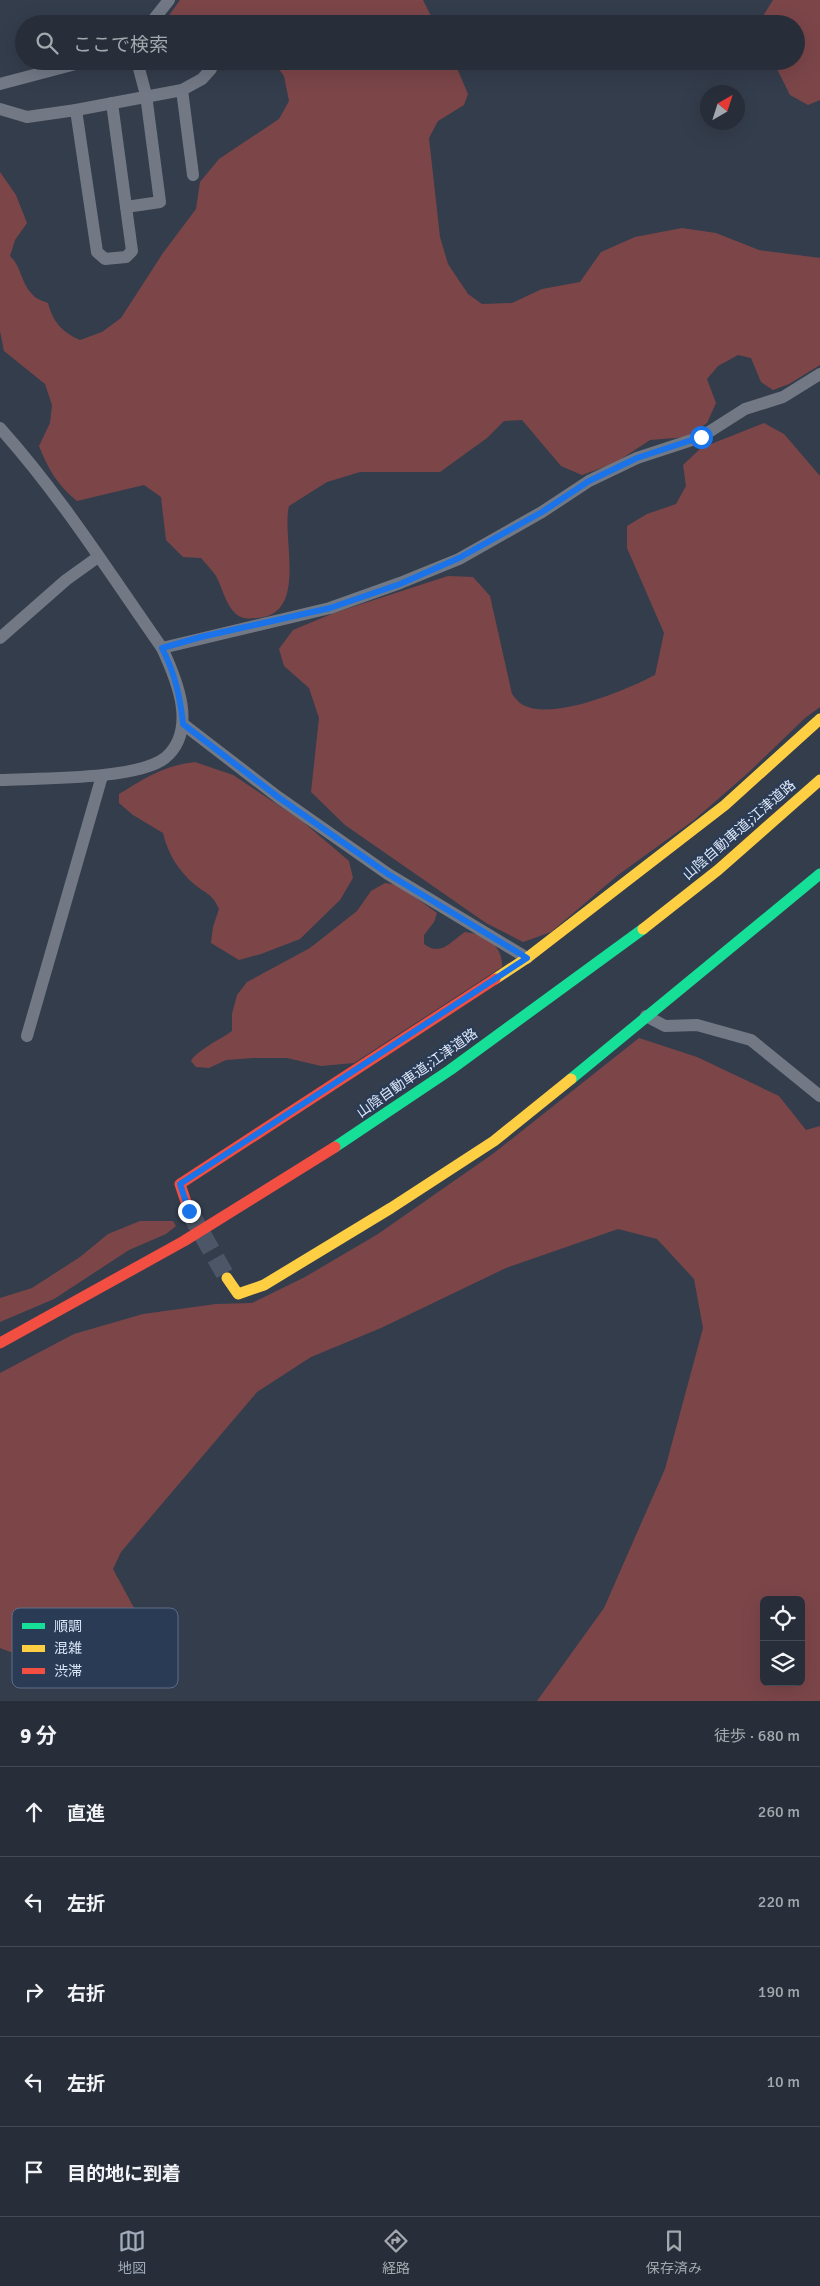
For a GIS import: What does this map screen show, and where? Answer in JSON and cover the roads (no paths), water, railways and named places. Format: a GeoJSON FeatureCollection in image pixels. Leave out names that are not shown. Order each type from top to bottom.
{"type":"FeatureCollection","features":[{"type":"Feature","properties":{"kind":"main road"},"geometry":{"type":"LineString","coordinates":[[189,1211],[180,1184],[527,958],[725,805],[820,719]]}},
{"type":"Feature","properties":{"kind":"main road","name":"山陰自動車道;江津道路"},"geometry":{"type":"LineString","coordinates":[[0,1343],[96,1293],[266,1193],[432,1082],[574,981],[704,881],[820,780]]}},
{"type":"Feature","properties":{"kind":"main road"},"geometry":{"type":"LineString","coordinates":[[227,1278],[238,1294],[264,1285],[391,1208],[494,1141],[820,874]]}},
{"type":"Feature","properties":{"kind":"street"},"geometry":{"type":"LineString","coordinates":[[157,15],[169,0]]}},
{"type":"Feature","properties":{"kind":"street"},"geometry":{"type":"LineString","coordinates":[[0,84],[53,70]]}},
{"type":"Feature","properties":{"kind":"street"},"geometry":{"type":"LineString","coordinates":[[126,207],[160,202],[146,95],[139,70]]}},
{"type":"Feature","properties":{"kind":"street"},"geometry":{"type":"LineString","coordinates":[[0,109],[27,117],[76,110],[146,95],[182,90],[202,79],[210,70]]}},
{"type":"Feature","properties":{"kind":"street"},"geometry":{"type":"LineString","coordinates":[[182,90],[193,176]]}},
{"type":"Feature","properties":{"kind":"street"},"geometry":{"type":"LineString","coordinates":[[76,110],[97,252],[105,259],[126,257],[132,251],[112,103]]}},
{"type":"Feature","properties":{"kind":"street"},"geometry":{"type":"LineString","coordinates":[[162,648],[201,637],[330,608],[400,584],[459,558],[542,512],[589,481],[637,458],[701,437],[745,409],[783,397],[820,374]]}},
{"type":"Feature","properties":{"kind":"street"},"geometry":{"type":"LineString","coordinates":[[0,428],[57,496],[162,648],[174,672],[180,696],[183,724],[177,741],[166,757],[152,765],[102,776],[0,780]]}},
{"type":"Feature","properties":{"kind":"street"},"geometry":{"type":"LineString","coordinates":[[0,638],[66,580],[98,557]]}},
{"type":"Feature","properties":{"kind":"street"},"geometry":{"type":"LineString","coordinates":[[183,724],[278,797],[388,874],[527,958]]}},
{"type":"Feature","properties":{"kind":"street"},"geometry":{"type":"LineString","coordinates":[[27,1036],[102,776]]}},
{"type":"Feature","properties":{"kind":"street"},"geometry":{"type":"LineString","coordinates":[[646,1016],[664,1026],[697,1025],[751,1040],[820,1096]]}},
{"type":"Feature","properties":{"kind":"tunnel"},"geometry":{"type":"LineString","coordinates":[[189,1211],[227,1278]]}}]}
